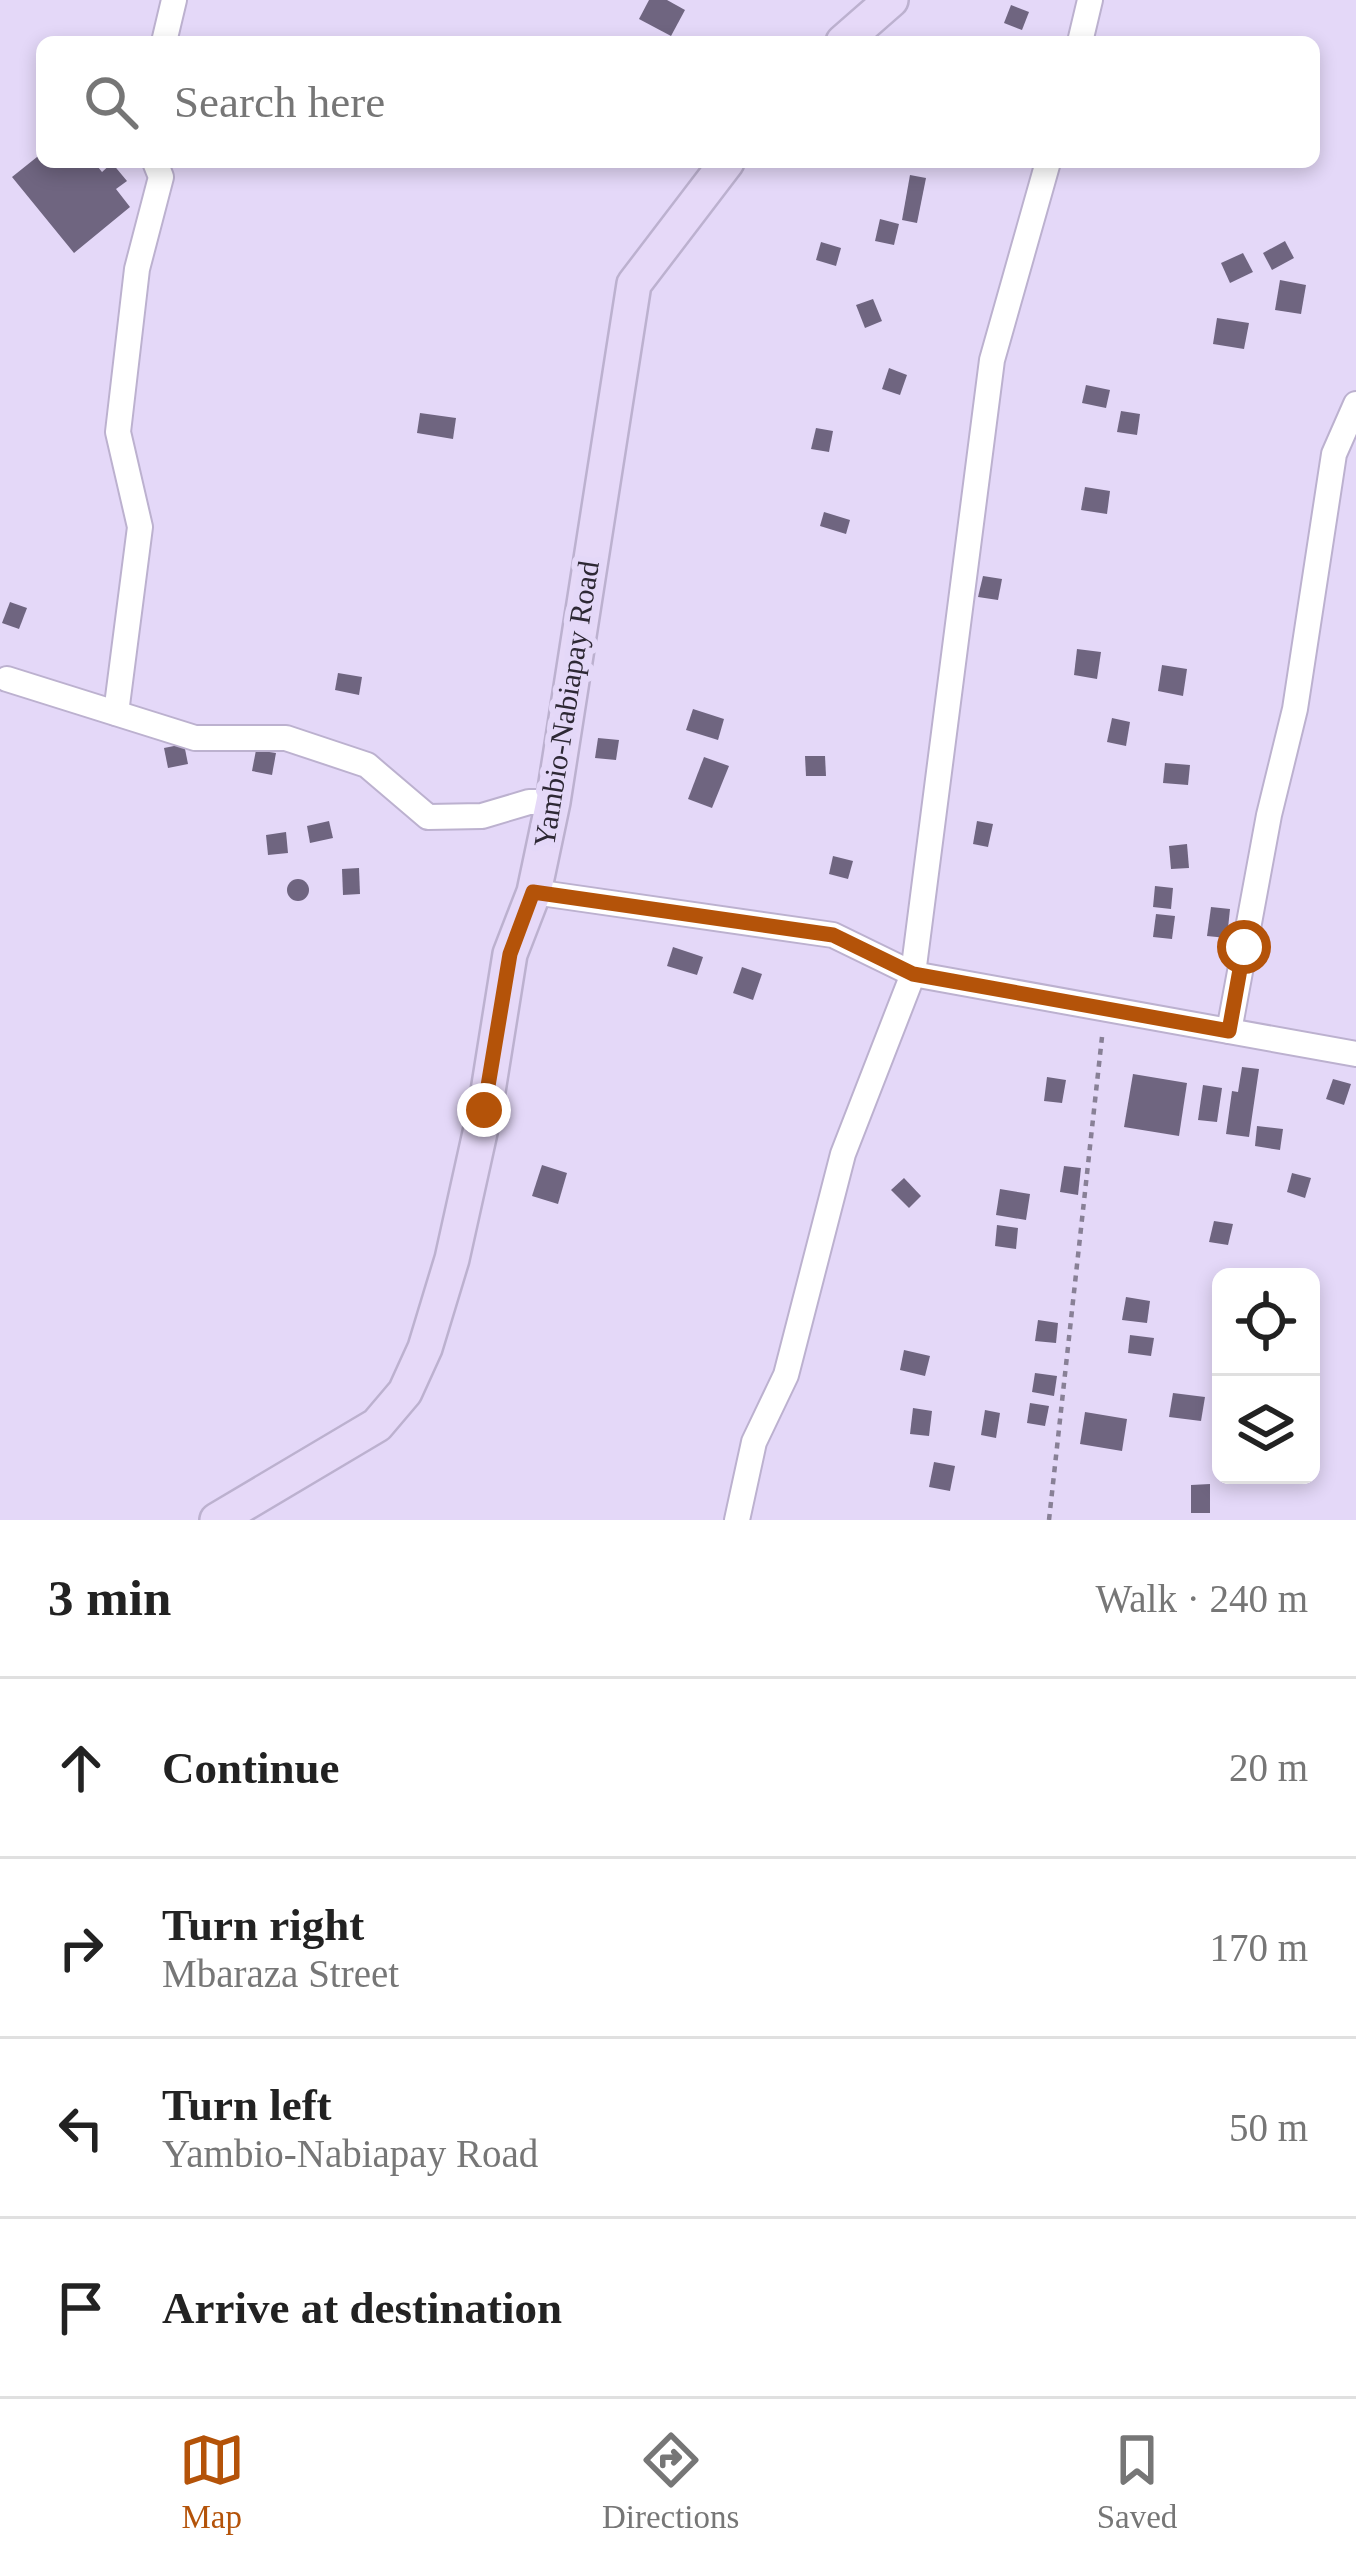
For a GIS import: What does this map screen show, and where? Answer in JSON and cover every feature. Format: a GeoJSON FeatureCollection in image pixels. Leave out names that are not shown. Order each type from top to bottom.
{"type":"FeatureCollection","features":[{"type":"Feature","properties":{"kind":"main road"},"geometry":{"type":"LineString","coordinates":[[851,36],[891,0]]}},
{"type":"Feature","properties":{"kind":"main road","name":"Yambio-Nabiapay Road"},"geometry":{"type":"LineString","coordinates":[[218,1520],[377,1425],[405,1392],[425,1348],[452,1259],[484,1110],[510,954],[533,892],[553,802],[634,284],[722,168]]}},
{"type":"Feature","properties":{"kind":"street"},"geometry":{"type":"LineString","coordinates":[[165,36],[174,0]]}},
{"type":"Feature","properties":{"kind":"street"},"geometry":{"type":"LineString","coordinates":[[1081,36],[1090,0]]}},
{"type":"Feature","properties":{"kind":"street"},"geometry":{"type":"LineString","coordinates":[[116,713],[140,527],[118,432],[137,269],[161,177],[157,168]]}},
{"type":"Feature","properties":{"kind":"street"},"geometry":{"type":"LineString","coordinates":[[737,1520],[754,1442],[786,1375],[843,1154],[913,974],[992,360],[1046,168]]}},
{"type":"Feature","properties":{"kind":"street"},"geometry":{"type":"LineString","coordinates":[[1229,1031],[1269,815],[1295,709],[1334,454],[1356,404]]}},
{"type":"Feature","properties":{"kind":"street"},"geometry":{"type":"LineString","coordinates":[[2,672],[195,738],[286,738],[367,765],[428,817],[482,816],[529,802],[553,802]]}},
{"type":"Feature","properties":{"kind":"street"},"geometry":{"type":"LineString","coordinates":[[533,892],[833,935],[913,974],[1356,1054]]}},
{"type":"Feature","properties":{"kind":"path"},"geometry":{"type":"LineString","coordinates":[[1049,1520],[1054,1440],[1105,1008]]}},
{"type":"Feature","properties":{"kind":"building"},"geometry":{"type":"Polygon","coordinates":[[[649,0],[667,0],[685,10],[671,36],[639,19],[649,0]]]}},
{"type":"Feature","properties":{"kind":"building"},"geometry":{"type":"Polygon","coordinates":[[[1011,5],[1029,12],[1022,30],[1004,23],[1011,5]]]}},
{"type":"Feature","properties":{"kind":"building"},"geometry":{"type":"Polygon","coordinates":[[[36,158],[36,168],[99,168],[102,172],[116,168],[127,181],[116,189],[130,207],[74,253],[12,177],[36,158]]]}},
{"type":"Feature","properties":{"kind":"building"},"geometry":{"type":"Polygon","coordinates":[[[910,175],[926,178],[917,223],[902,220],[910,175]]]}},
{"type":"Feature","properties":{"kind":"building"},"geometry":{"type":"Polygon","coordinates":[[[880,219],[899,224],[894,245],[875,241],[880,219]]]}},
{"type":"Feature","properties":{"kind":"building"},"geometry":{"type":"Polygon","coordinates":[[[1285,241],[1294,258],[1272,270],[1263,253],[1285,241]]]}},
{"type":"Feature","properties":{"kind":"building"},"geometry":{"type":"Polygon","coordinates":[[[821,242],[841,248],[836,266],[816,260],[821,242]]]}},
{"type":"Feature","properties":{"kind":"building"},"geometry":{"type":"Polygon","coordinates":[[[1243,253],[1253,272],[1230,283],[1221,263],[1243,253]]]}},
{"type":"Feature","properties":{"kind":"building"},"geometry":{"type":"Polygon","coordinates":[[[1280,280],[1306,285],[1301,314],[1275,310],[1280,280]]]}},
{"type":"Feature","properties":{"kind":"building"},"geometry":{"type":"Polygon","coordinates":[[[873,299],[882,321],[865,328],[856,305],[873,299]]]}},
{"type":"Feature","properties":{"kind":"building"},"geometry":{"type":"Polygon","coordinates":[[[1217,318],[1249,323],[1244,349],[1213,344],[1217,318]]]}},
{"type":"Feature","properties":{"kind":"building"},"geometry":{"type":"Polygon","coordinates":[[[889,368],[907,375],[900,395],[882,389],[889,368]]]}},
{"type":"Feature","properties":{"kind":"building"},"geometry":{"type":"Polygon","coordinates":[[[1086,385],[1110,390],[1106,408],[1082,403],[1086,385]]]}},
{"type":"Feature","properties":{"kind":"building"},"geometry":{"type":"Polygon","coordinates":[[[1121,411],[1140,414],[1137,435],[1117,432],[1121,411]]]}},
{"type":"Feature","properties":{"kind":"building"},"geometry":{"type":"Polygon","coordinates":[[[420,413],[456,418],[453,439],[417,433],[420,413]]]}},
{"type":"Feature","properties":{"kind":"building"},"geometry":{"type":"Polygon","coordinates":[[[816,428],[833,431],[829,452],[811,449],[816,428]]]}},
{"type":"Feature","properties":{"kind":"building"},"geometry":{"type":"Polygon","coordinates":[[[1085,487],[1110,491],[1107,514],[1081,510],[1085,487]]]}},
{"type":"Feature","properties":{"kind":"building"},"geometry":{"type":"Polygon","coordinates":[[[824,512],[850,520],[846,534],[820,526],[824,512]]]}},
{"type":"Feature","properties":{"kind":"building"},"geometry":{"type":"Polygon","coordinates":[[[983,576],[1002,579],[998,600],[978,597],[983,576]]]}},
{"type":"Feature","properties":{"kind":"building"},"geometry":{"type":"Polygon","coordinates":[[[10,602],[27,608],[19,629],[2,623],[10,602]]]}},
{"type":"Feature","properties":{"kind":"building"},"geometry":{"type":"Polygon","coordinates":[[[1077,649],[1101,652],[1097,679],[1074,675],[1077,649]]]}},
{"type":"Feature","properties":{"kind":"building"},"geometry":{"type":"Polygon","coordinates":[[[1162,665],[1187,669],[1183,696],[1158,691],[1162,665]]]}},
{"type":"Feature","properties":{"kind":"building"},"geometry":{"type":"Polygon","coordinates":[[[338,673],[362,677],[359,695],[335,690],[338,673]]]}},
{"type":"Feature","properties":{"kind":"building"},"geometry":{"type":"Polygon","coordinates":[[[693,709],[724,719],[718,740],[686,730],[693,709]]]}},
{"type":"Feature","properties":{"kind":"building"},"geometry":{"type":"Polygon","coordinates":[[[1112,718],[1130,722],[1126,746],[1107,742],[1112,718]]]}},
{"type":"Feature","properties":{"kind":"building"},"geometry":{"type":"Polygon","coordinates":[[[598,738],[619,740],[616,760],[595,758],[598,738]]]}},
{"type":"Feature","properties":{"kind":"building"},"geometry":{"type":"Polygon","coordinates":[[[184,744],[188,764],[168,768],[164,748],[184,744]]]}},
{"type":"Feature","properties":{"kind":"building"},"geometry":{"type":"Polygon","coordinates":[[[256,750],[276,753],[272,775],[252,771],[256,750]]]}},
{"type":"Feature","properties":{"kind":"building"},"geometry":{"type":"Polygon","coordinates":[[[805,756],[825,756],[826,776],[806,776],[805,756]]]}},
{"type":"Feature","properties":{"kind":"building"},"geometry":{"type":"Polygon","coordinates":[[[704,757],[729,766],[712,808],[688,799],[704,757]]]}},
{"type":"Feature","properties":{"kind":"building"},"geometry":{"type":"Polygon","coordinates":[[[1165,763],[1190,765],[1188,785],[1163,783],[1165,763]]]}},
{"type":"Feature","properties":{"kind":"building"},"geometry":{"type":"Polygon","coordinates":[[[329,821],[333,838],[310,843],[307,826],[329,821]]]}},
{"type":"Feature","properties":{"kind":"building"},"geometry":{"type":"Polygon","coordinates":[[[977,821],[993,824],[988,847],[973,844],[977,821]]]}},
{"type":"Feature","properties":{"kind":"building"},"geometry":{"type":"Polygon","coordinates":[[[286,832],[288,853],[268,855],[266,835],[286,832]]]}},
{"type":"Feature","properties":{"kind":"building"},"geometry":{"type":"Polygon","coordinates":[[[1187,844],[1189,868],[1171,869],[1169,846],[1187,844]]]}},
{"type":"Feature","properties":{"kind":"building"},"geometry":{"type":"Polygon","coordinates":[[[833,856],[853,861],[848,879],[829,874],[833,856]]]}},
{"type":"Feature","properties":{"kind":"building"},"geometry":{"type":"Polygon","coordinates":[[[359,868],[360,894],[343,895],[342,869],[359,868]]]}},
{"type":"Feature","properties":{"kind":"building"},"geometry":{"type":"Polygon","coordinates":[[[298,879],[309,890],[298,901],[287,890],[298,879]]]}},
{"type":"Feature","properties":{"kind":"building"},"geometry":{"type":"Polygon","coordinates":[[[1155,886],[1173,888],[1171,909],[1153,907],[1155,886]]]}},
{"type":"Feature","properties":{"kind":"building"},"geometry":{"type":"Polygon","coordinates":[[[1211,907],[1230,909],[1227,938],[1207,936],[1211,907]]]}},
{"type":"Feature","properties":{"kind":"building"},"geometry":{"type":"Polygon","coordinates":[[[1156,914],[1175,916],[1172,939],[1153,937],[1156,914]]]}},
{"type":"Feature","properties":{"kind":"building"},"geometry":{"type":"Polygon","coordinates":[[[673,947],[703,957],[697,975],[667,966],[673,947]]]}},
{"type":"Feature","properties":{"kind":"building"},"geometry":{"type":"Polygon","coordinates":[[[742,967],[762,974],[753,1000],[733,993],[742,967]]]}},
{"type":"Feature","properties":{"kind":"building"},"geometry":{"type":"Polygon","coordinates":[[[1242,1067],[1259,1069],[1249,1137],[1226,1134],[1232,1091],[1238,1092],[1242,1067]]]}},
{"type":"Feature","properties":{"kind":"building"},"geometry":{"type":"Polygon","coordinates":[[[1133,1074],[1187,1083],[1179,1136],[1124,1127],[1133,1074]]]}},
{"type":"Feature","properties":{"kind":"building"},"geometry":{"type":"Polygon","coordinates":[[[1047,1077],[1066,1080],[1062,1103],[1044,1101],[1047,1077]]]}},
{"type":"Feature","properties":{"kind":"building"},"geometry":{"type":"Polygon","coordinates":[[[1333,1079],[1351,1084],[1344,1105],[1326,1099],[1333,1079]]]}},
{"type":"Feature","properties":{"kind":"building"},"geometry":{"type":"Polygon","coordinates":[[[1203,1085],[1222,1088],[1217,1122],[1198,1120],[1203,1085]]]}},
{"type":"Feature","properties":{"kind":"building"},"geometry":{"type":"Polygon","coordinates":[[[1257,1126],[1283,1129],[1280,1150],[1255,1146],[1257,1126]]]}},
{"type":"Feature","properties":{"kind":"building"},"geometry":{"type":"Polygon","coordinates":[[[542,1165],[567,1173],[558,1204],[532,1196],[542,1165]]]}},
{"type":"Feature","properties":{"kind":"building"},"geometry":{"type":"Polygon","coordinates":[[[1064,1166],[1081,1168],[1078,1195],[1060,1192],[1064,1166]]]}},
{"type":"Feature","properties":{"kind":"building"},"geometry":{"type":"Polygon","coordinates":[[[1292,1173],[1311,1178],[1305,1198],[1287,1192],[1292,1173]]]}},
{"type":"Feature","properties":{"kind":"building"},"geometry":{"type":"Polygon","coordinates":[[[904,1178],[921,1196],[909,1208],[891,1190],[904,1178]]]}},
{"type":"Feature","properties":{"kind":"building"},"geometry":{"type":"Polygon","coordinates":[[[1000,1189],[1030,1194],[1026,1220],[996,1215],[1000,1189]]]}},
{"type":"Feature","properties":{"kind":"building"},"geometry":{"type":"Polygon","coordinates":[[[1214,1221],[1233,1224],[1228,1245],[1209,1242],[1214,1221]]]}},
{"type":"Feature","properties":{"kind":"building"},"geometry":{"type":"Polygon","coordinates":[[[997,1225],[1018,1228],[1016,1249],[995,1246],[997,1225]]]}},
{"type":"Feature","properties":{"kind":"building"},"geometry":{"type":"Polygon","coordinates":[[[1126,1297],[1150,1301],[1147,1323],[1122,1320],[1126,1297]]]}},
{"type":"Feature","properties":{"kind":"building"},"geometry":{"type":"Polygon","coordinates":[[[1038,1320],[1058,1323],[1056,1343],[1035,1341],[1038,1320]]]}},
{"type":"Feature","properties":{"kind":"building"},"geometry":{"type":"Polygon","coordinates":[[[1130,1335],[1154,1338],[1151,1356],[1128,1353],[1130,1335]]]}},
{"type":"Feature","properties":{"kind":"building"},"geometry":{"type":"Polygon","coordinates":[[[904,1350],[930,1356],[925,1376],[900,1370],[904,1350]]]}},
{"type":"Feature","properties":{"kind":"building"},"geometry":{"type":"Polygon","coordinates":[[[1035,1373],[1057,1376],[1054,1396],[1032,1392],[1035,1373]]]}},
{"type":"Feature","properties":{"kind":"building"},"geometry":{"type":"Polygon","coordinates":[[[1173,1393],[1205,1397],[1201,1421],[1169,1417],[1173,1393]]]}},
{"type":"Feature","properties":{"kind":"building"},"geometry":{"type":"Polygon","coordinates":[[[1030,1403],[1049,1406],[1045,1426],[1027,1423],[1030,1403]]]}},
{"type":"Feature","properties":{"kind":"building"},"geometry":{"type":"Polygon","coordinates":[[[913,1408],[932,1411],[929,1436],[910,1434],[913,1408]]]}},
{"type":"Feature","properties":{"kind":"building"},"geometry":{"type":"Polygon","coordinates":[[[985,1410],[1000,1413],[996,1438],[981,1435],[985,1410]]]}},
{"type":"Feature","properties":{"kind":"building"},"geometry":{"type":"Polygon","coordinates":[[[1085,1412],[1127,1419],[1122,1451],[1080,1444],[1085,1412]]]}},
{"type":"Feature","properties":{"kind":"building"},"geometry":{"type":"Polygon","coordinates":[[[934,1462],[955,1466],[950,1491],[929,1487],[934,1462]]]}},
{"type":"Feature","properties":{"kind":"building"},"geometry":{"type":"Polygon","coordinates":[[[1210,1484],[1210,1513],[1191,1513],[1191,1485],[1210,1484]]]}},
{"type":"Feature","properties":{"kind":"route"},"geometry":{"type":"LineString","coordinates":[[484,1110],[510,954],[533,892],[833,935],[913,974],[1229,1031],[1244,947]]}}]}
